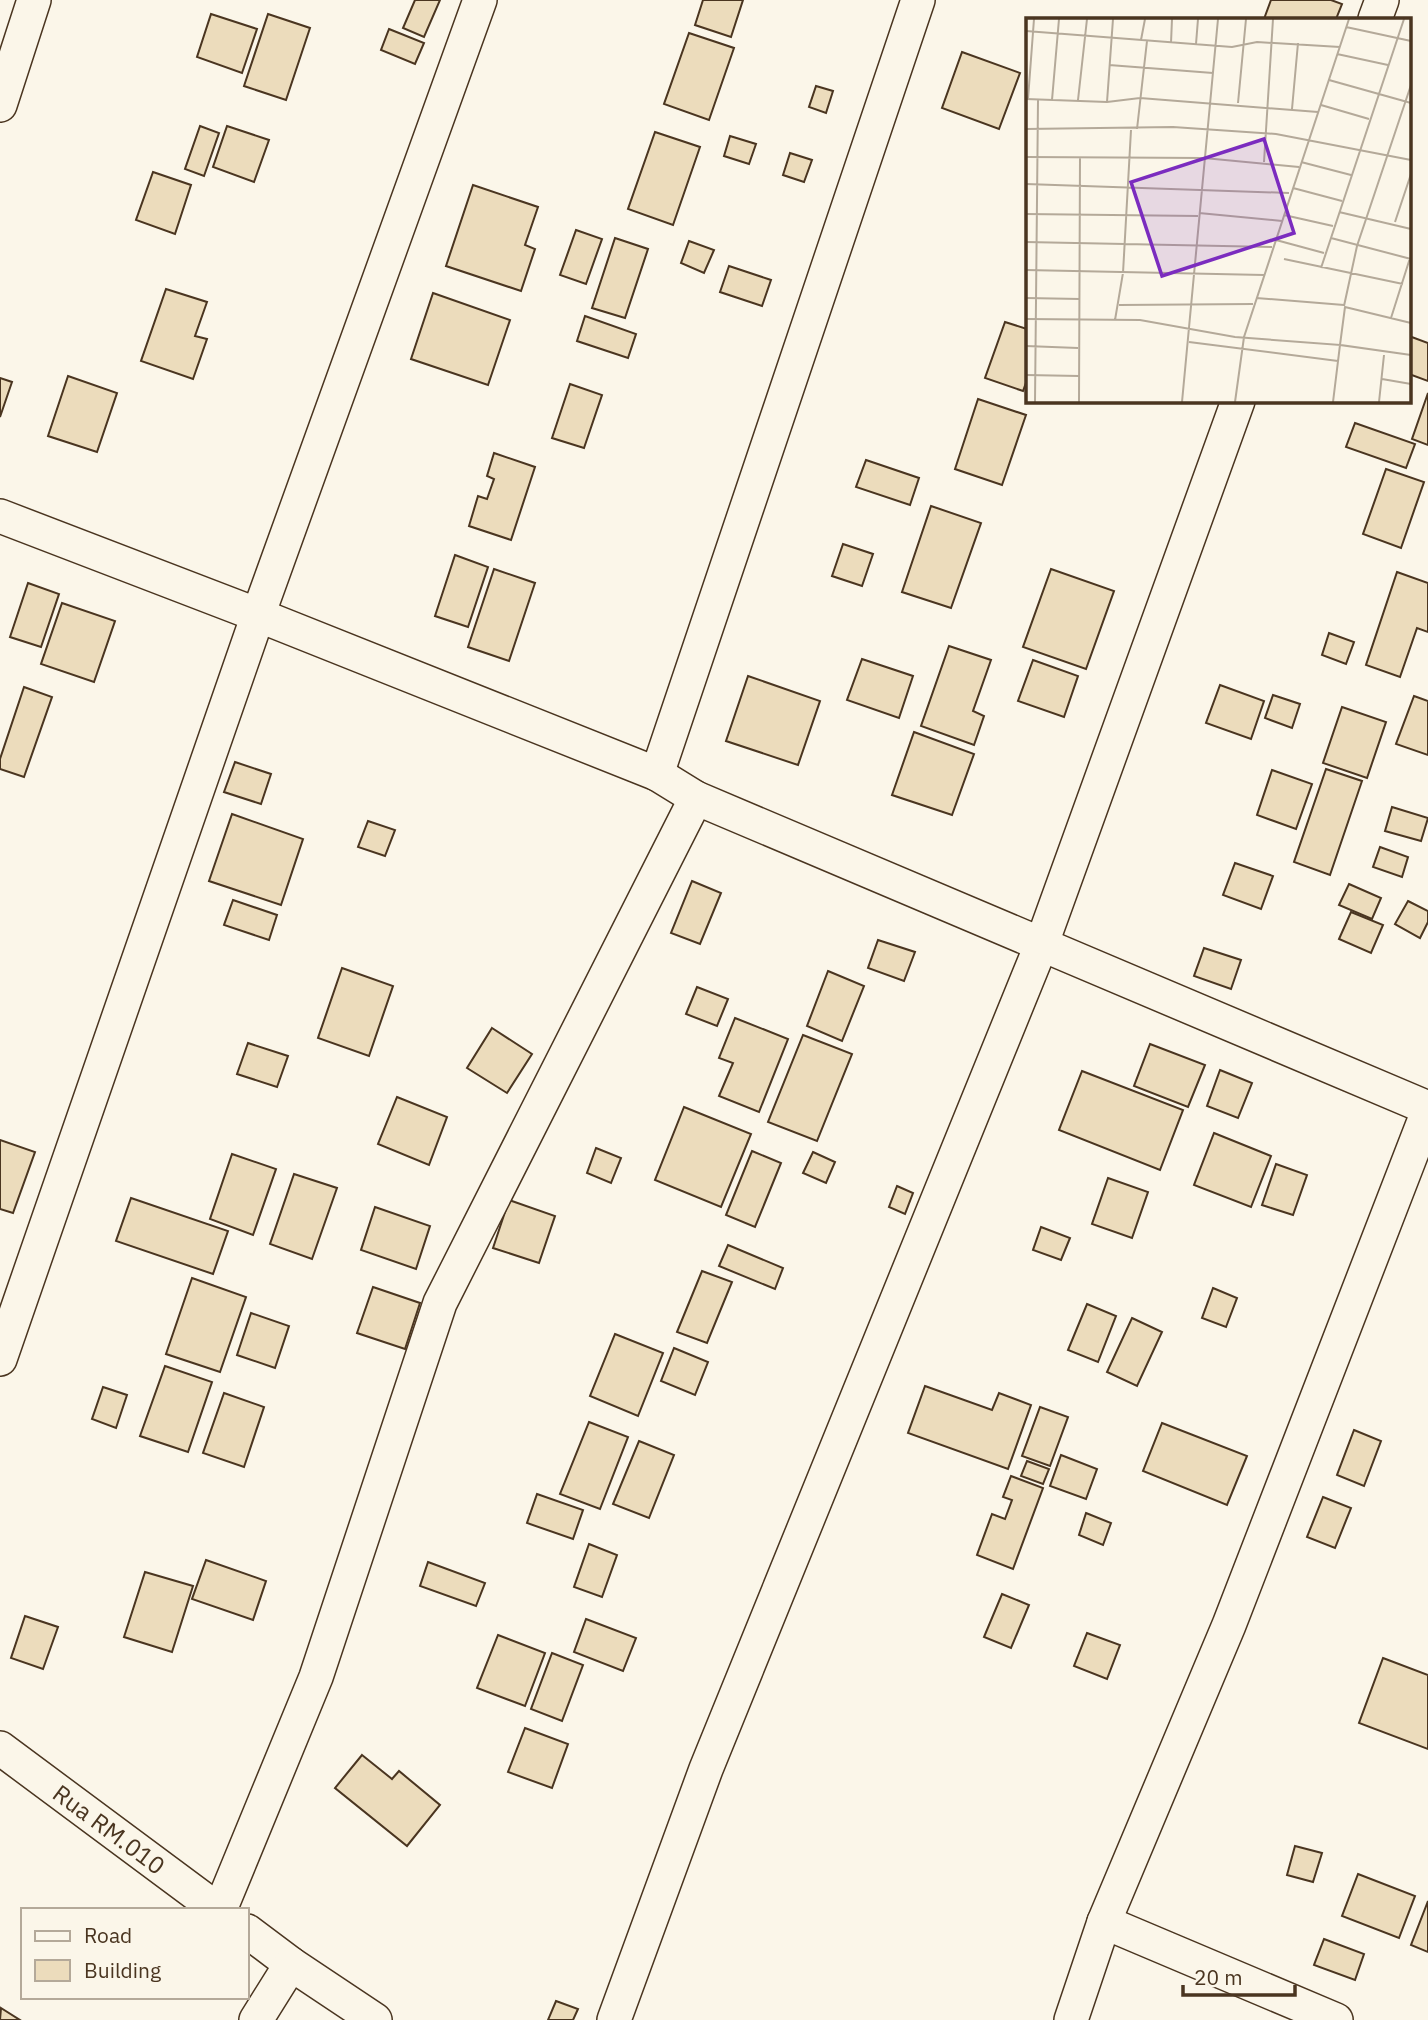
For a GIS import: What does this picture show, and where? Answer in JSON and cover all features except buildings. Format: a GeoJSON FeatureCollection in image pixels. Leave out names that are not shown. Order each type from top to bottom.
{"type":"FeatureCollection","features":[{"type":"Feature","properties":{"kind":"street"},"geometry":{"type":"LineString","coordinates":[[0,105],[34,0]]}},
{"type":"Feature","properties":{"kind":"street"},"geometry":{"type":"LineString","coordinates":[[0,1359],[258,615],[480,0]]}},
{"type":"Feature","properties":{"kind":"street"},"geometry":{"type":"LineString","coordinates":[[657,774],[918,0]]}},
{"type":"Feature","properties":{"kind":"street"},"geometry":{"type":"LineString","coordinates":[[1376,18],[1382,0]]}},
{"type":"Feature","properties":{"kind":"street"},"geometry":{"type":"LineString","coordinates":[[614,2020],[706,1769],[1042,943],[1238,402]]}},
{"type":"Feature","properties":{"kind":"street"},"geometry":{"type":"LineString","coordinates":[[0,516],[258,615],[657,774],[696,798],[1428,1109],[1229,1625],[1104,1922],[1071,2020]]}},
{"type":"Feature","properties":{"kind":"street"},"geometry":{"type":"LineString","coordinates":[[220,1908],[316,1677],[440,1303],[696,798]]}},
{"type":"Feature","properties":{"kind":"street","name":"Rua RM.010"},"geometry":{"type":"LineString","coordinates":[[0,1748],[216,1908]]}},
{"type":"Feature","properties":{"kind":"street"},"geometry":{"type":"LineString","coordinates":[[1104,1922],[1336,2020]]}},
{"type":"Feature","properties":{"kind":"street"},"geometry":{"type":"LineString","coordinates":[[248,1932],[375,2020]]}},
{"type":"Feature","properties":{"kind":"street"},"geometry":{"type":"LineString","coordinates":[[256,2020],[291,1964]]}}]}
